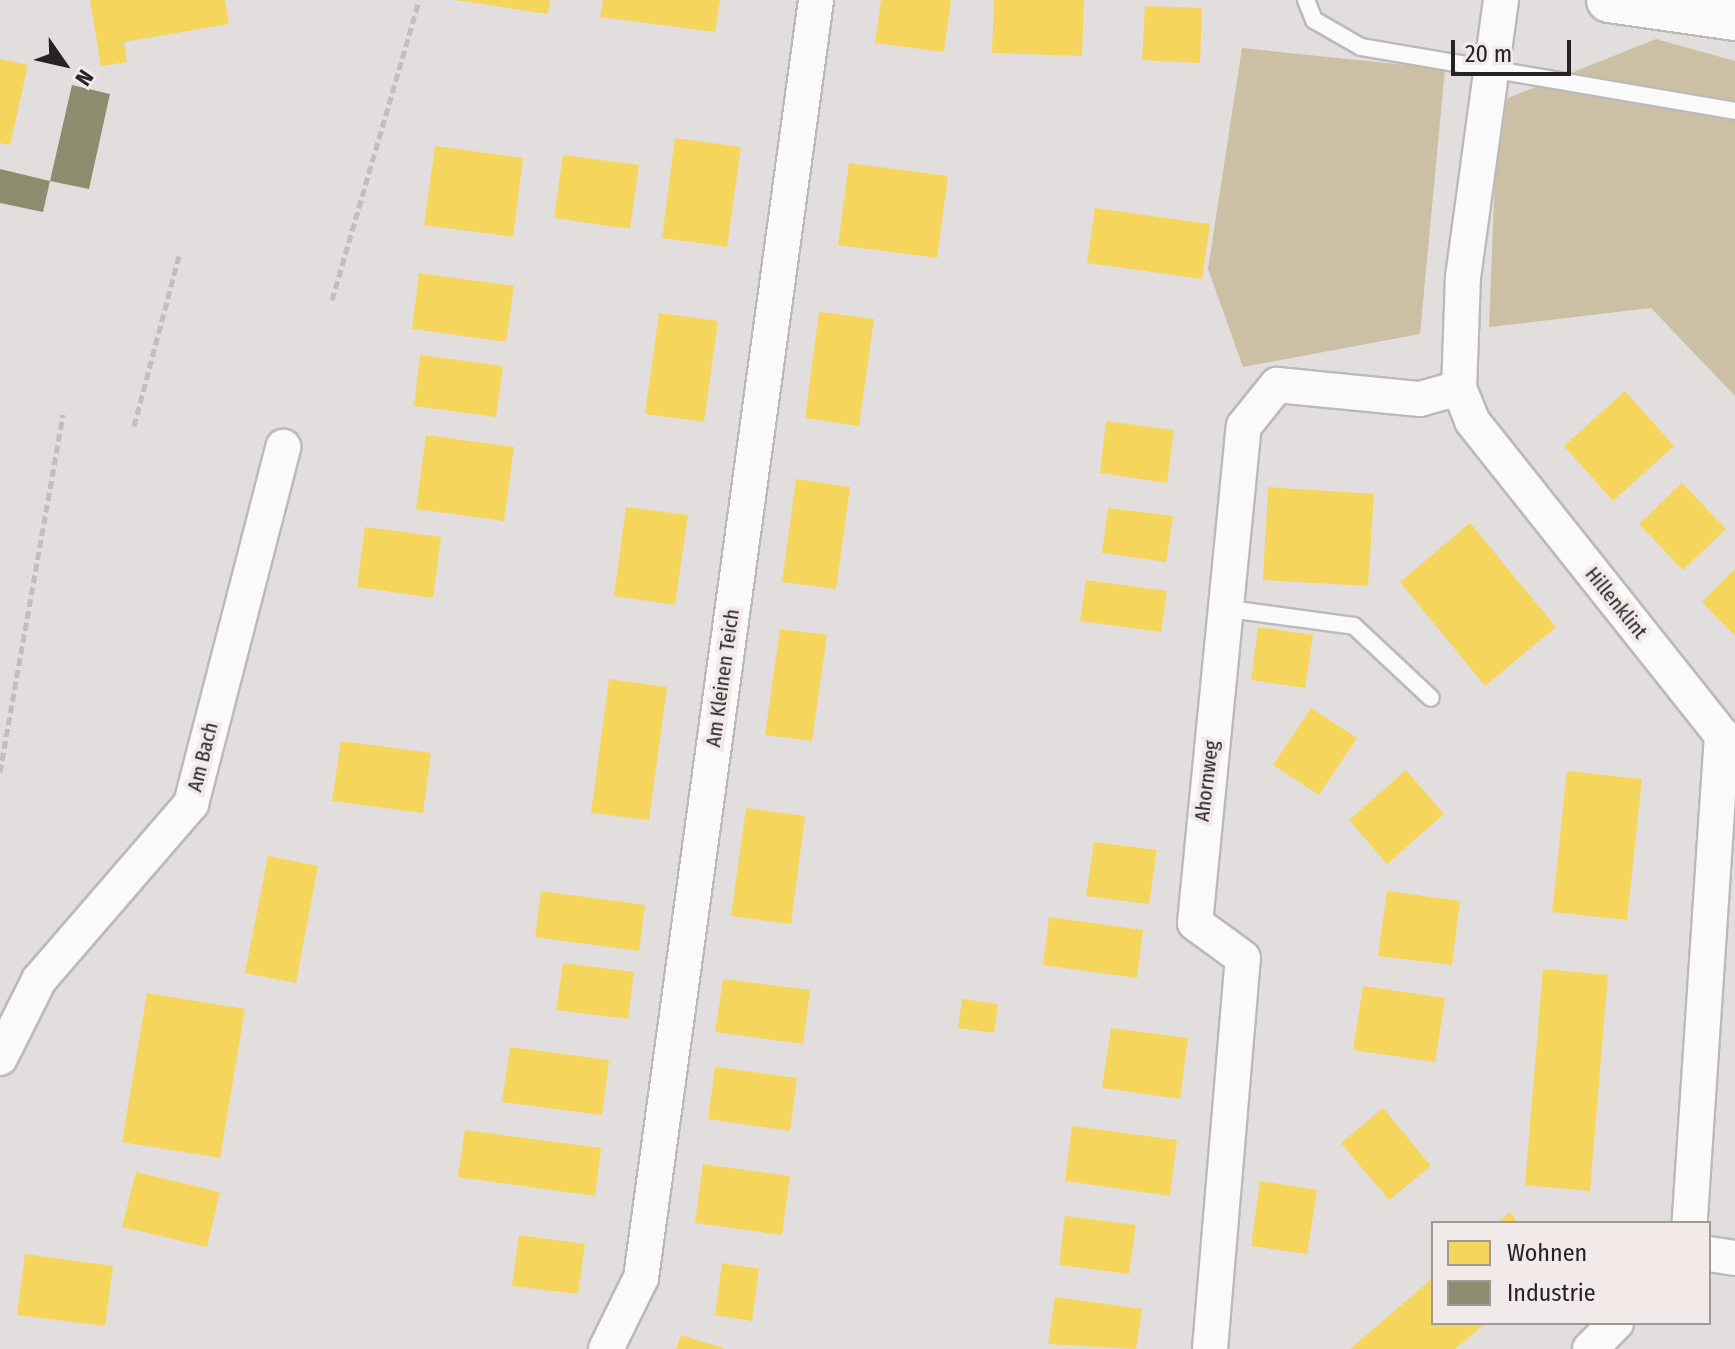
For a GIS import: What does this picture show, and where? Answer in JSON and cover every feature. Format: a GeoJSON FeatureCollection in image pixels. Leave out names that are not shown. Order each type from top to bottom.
{"type":"FeatureCollection","features":[{"type":"Feature","properties":{"kind":"street","name":"Am Kleinen Teich"},"geometry":{"type":"LineString","coordinates":[[606,1349],[641,1278],[816,0]]}},
{"type":"Feature","properties":{"kind":"street","name":"Hillenklint"},"geometry":{"type":"LineString","coordinates":[[1501,0],[1463,276],[1459,388],[1472,421],[1722,735],[1690,1221]]}},
{"type":"Feature","properties":{"kind":"street"},"geometry":{"type":"LineString","coordinates":[[1609,0],[1735,18]]}},
{"type":"Feature","properties":{"kind":"street","name":"Ahornweg"},"geometry":{"type":"LineString","coordinates":[[1210,1349],[1243,958],[1195,923],[1229,609],[1244,426],[1277,385],[1420,399],[1459,388]]}},
{"type":"Feature","properties":{"kind":"street","name":"Am Bach"},"geometry":{"type":"LineString","coordinates":[[0,1058],[39,980],[191,804],[283,447]]}},
{"type":"Feature","properties":{"kind":"street"},"geometry":{"type":"LineString","coordinates":[[1711,1254],[1735,1258]]}},
{"type":"Feature","properties":{"kind":"street"},"geometry":{"type":"LineString","coordinates":[[1590,1349],[1614,1325]]}},
{"type":"Feature","properties":{"kind":"lane"},"geometry":{"type":"LineString","coordinates":[[1306,0],[1314,20],[1361,47],[1491,65],[1735,111]]}},
{"type":"Feature","properties":{"kind":"lane"},"geometry":{"type":"LineString","coordinates":[[1229,609],[1354,626],[1431,698]]}},
{"type":"Feature","properties":{"kind":"path"},"geometry":{"type":"LineString","coordinates":[[332,300],[419,0]]}},
{"type":"Feature","properties":{"kind":"path"},"geometry":{"type":"LineString","coordinates":[[134,426],[179,256]]}},
{"type":"Feature","properties":{"kind":"path"},"geometry":{"type":"LineString","coordinates":[[0,772],[63,415]]}},
{"type":"Feature","properties":{"kind":"shaded area"},"geometry":{"type":"Polygon","coordinates":[[[1656,39],[1735,61],[1735,396],[1651,308],[1489,327],[1498,102],[1656,39]]]}},
{"type":"Feature","properties":{"kind":"shaded area"},"geometry":{"type":"Polygon","coordinates":[[[1242,48],[1445,69],[1420,334],[1243,367],[1208,269],[1242,48]]]}},
{"type":"Feature","properties":{"kind":"building: Wohnen"},"geometry":{"type":"Polygon","coordinates":[[[90,0],[225,0],[229,24],[124,42],[127,62],[101,66],[90,0]]]}},
{"type":"Feature","properties":{"kind":"building: Wohnen"},"geometry":{"type":"Polygon","coordinates":[[[455,0],[550,0],[548,14],[455,0]]]}},
{"type":"Feature","properties":{"kind":"building: Wohnen"},"geometry":{"type":"Polygon","coordinates":[[[603,0],[720,0],[715,32],[600,17],[603,0]]]}},
{"type":"Feature","properties":{"kind":"building: Wohnen"},"geometry":{"type":"Polygon","coordinates":[[[881,0],[951,0],[944,52],[875,43],[881,0]]]}},
{"type":"Feature","properties":{"kind":"building: Wohnen"},"geometry":{"type":"Polygon","coordinates":[[[994,0],[1084,0],[1082,56],[992,53],[994,0]]]}},
{"type":"Feature","properties":{"kind":"building: Wohnen"},"geometry":{"type":"Polygon","coordinates":[[[1145,6],[1202,8],[1200,63],[1142,60],[1145,6]]]}},
{"type":"Feature","properties":{"kind":"building: Wohnen"},"geometry":{"type":"Polygon","coordinates":[[[0,59],[28,65],[10,145],[0,143],[0,59]]]}},
{"type":"Feature","properties":{"kind":"building: Wohnen"},"geometry":{"type":"Polygon","coordinates":[[[675,138],[741,147],[727,247],[662,238],[675,138]]]}},
{"type":"Feature","properties":{"kind":"building: Wohnen"},"geometry":{"type":"Polygon","coordinates":[[[435,146],[523,158],[513,237],[424,225],[435,146]]]}},
{"type":"Feature","properties":{"kind":"building: Wohnen"},"geometry":{"type":"Polygon","coordinates":[[[563,155],[639,165],[630,229],[554,218],[563,155]]]}},
{"type":"Feature","properties":{"kind":"building: Wohnen"},"geometry":{"type":"Polygon","coordinates":[[[849,163],[948,176],[937,258],[838,245],[849,163]]]}},
{"type":"Feature","properties":{"kind":"building: Wohnen"},"geometry":{"type":"Polygon","coordinates":[[[1095,208],[1210,224],[1202,279],[1087,263],[1095,208]]]}},
{"type":"Feature","properties":{"kind":"building: Wohnen"},"geometry":{"type":"Polygon","coordinates":[[[419,273],[514,286],[506,342],[412,329],[419,273]]]}},
{"type":"Feature","properties":{"kind":"building: Wohnen"},"geometry":{"type":"Polygon","coordinates":[[[819,312],[874,319],[859,426],[805,418],[819,312]]]}},
{"type":"Feature","properties":{"kind":"building: Wohnen"},"geometry":{"type":"Polygon","coordinates":[[[659,313],[718,321],[704,422],[645,414],[659,313]]]}},
{"type":"Feature","properties":{"kind":"building: Wohnen"},"geometry":{"type":"Polygon","coordinates":[[[420,355],[503,366],[496,417],[414,406],[420,355]]]}},
{"type":"Feature","properties":{"kind":"building: Wohnen"},"geometry":{"type":"Polygon","coordinates":[[[1625,391],[1674,446],[1613,501],[1564,446],[1625,391]]]}},
{"type":"Feature","properties":{"kind":"building: Wohnen"},"geometry":{"type":"Polygon","coordinates":[[[1106,421],[1174,430],[1167,483],[1100,473],[1106,421]]]}},
{"type":"Feature","properties":{"kind":"building: Wohnen"},"geometry":{"type":"Polygon","coordinates":[[[426,435],[514,447],[504,521],[416,509],[426,435]]]}},
{"type":"Feature","properties":{"kind":"building: Wohnen"},"geometry":{"type":"Polygon","coordinates":[[[796,479],[850,487],[836,589],[782,582],[796,479]]]}},
{"type":"Feature","properties":{"kind":"building: Wohnen"},"geometry":{"type":"Polygon","coordinates":[[[1682,483],[1726,529],[1683,570],[1639,524],[1682,483]]]}},
{"type":"Feature","properties":{"kind":"building: Wohnen"},"geometry":{"type":"Polygon","coordinates":[[[1268,487],[1374,494],[1368,586],[1263,580],[1268,487]]]}},
{"type":"Feature","properties":{"kind":"building: Wohnen"},"geometry":{"type":"Polygon","coordinates":[[[626,507],[688,515],[675,605],[614,596],[626,507]]]}},
{"type":"Feature","properties":{"kind":"building: Wohnen"},"geometry":{"type":"Polygon","coordinates":[[[1108,508],[1173,516],[1166,562],[1102,553],[1108,508]]]}},
{"type":"Feature","properties":{"kind":"building: Wohnen"},"geometry":{"type":"Polygon","coordinates":[[[1470,523],[1556,627],[1485,686],[1400,582],[1470,523]]]}},
{"type":"Feature","properties":{"kind":"building: Wohnen"},"geometry":{"type":"Polygon","coordinates":[[[365,527],[441,537],[433,598],[357,587],[365,527]]]}},
{"type":"Feature","properties":{"kind":"building: Wohnen"},"geometry":{"type":"Polygon","coordinates":[[[1735,569],[1735,636],[1702,602],[1735,569]]]}},
{"type":"Feature","properties":{"kind":"building: Wohnen"},"geometry":{"type":"Polygon","coordinates":[[[1086,580],[1167,591],[1161,632],[1080,621],[1086,580]]]}},
{"type":"Feature","properties":{"kind":"building: Wohnen"},"geometry":{"type":"Polygon","coordinates":[[[1258,627],[1313,635],[1305,688],[1251,680],[1258,627]]]}},
{"type":"Feature","properties":{"kind":"building: Wohnen"},"geometry":{"type":"Polygon","coordinates":[[[780,629],[827,635],[812,741],[765,735],[780,629]]]}},
{"type":"Feature","properties":{"kind":"building: Wohnen"},"geometry":{"type":"Polygon","coordinates":[[[609,679],[667,687],[649,820],[591,813],[609,679]]]}},
{"type":"Feature","properties":{"kind":"building: Wohnen"},"geometry":{"type":"Polygon","coordinates":[[[1311,708],[1357,738],[1319,795],[1273,765],[1311,708]]]}},
{"type":"Feature","properties":{"kind":"building: Wohnen"},"geometry":{"type":"Polygon","coordinates":[[[341,741],[431,753],[423,813],[332,801],[341,741]]]}},
{"type":"Feature","properties":{"kind":"building: Wohnen"},"geometry":{"type":"Polygon","coordinates":[[[1406,770],[1444,814],[1387,864],[1349,820],[1406,770]]]}},
{"type":"Feature","properties":{"kind":"building: Wohnen"},"geometry":{"type":"Polygon","coordinates":[[[1567,771],[1642,779],[1627,920],[1552,912],[1567,771]]]}},
{"type":"Feature","properties":{"kind":"building: Wohnen"},"geometry":{"type":"Polygon","coordinates":[[[746,808],[805,816],[791,924],[731,916],[746,808]]]}},
{"type":"Feature","properties":{"kind":"building: Wohnen"},"geometry":{"type":"Polygon","coordinates":[[[1094,842],[1157,850],[1149,904],[1086,896],[1094,842]]]}},
{"type":"Feature","properties":{"kind":"building: Wohnen"},"geometry":{"type":"Polygon","coordinates":[[[268,856],[318,866],[296,983],[245,973],[268,856]]]}},
{"type":"Feature","properties":{"kind":"building: Wohnen"},"geometry":{"type":"Polygon","coordinates":[[[541,891],[645,905],[639,951],[535,937],[541,891]]]}},
{"type":"Feature","properties":{"kind":"building: Wohnen"},"geometry":{"type":"Polygon","coordinates":[[[1387,891],[1460,901],[1452,965],[1378,956],[1387,891]]]}},
{"type":"Feature","properties":{"kind":"building: Wohnen"},"geometry":{"type":"Polygon","coordinates":[[[1049,917],[1143,930],[1137,978],[1043,965],[1049,917]]]}},
{"type":"Feature","properties":{"kind":"building: Wohnen"},"geometry":{"type":"Polygon","coordinates":[[[563,963],[634,972],[628,1019],[556,1010],[563,963]]]}},
{"type":"Feature","properties":{"kind":"building: Wohnen"},"geometry":{"type":"Polygon","coordinates":[[[1543,969],[1608,975],[1590,1191],[1525,1185],[1543,969]]]}},
{"type":"Feature","properties":{"kind":"building: Wohnen"},"geometry":{"type":"Polygon","coordinates":[[[723,979],[810,990],[803,1044],[715,1032],[723,979]]]}},
{"type":"Feature","properties":{"kind":"building: Wohnen"},"geometry":{"type":"Polygon","coordinates":[[[1363,986],[1445,998],[1435,1062],[1353,1050],[1363,986]]]}},
{"type":"Feature","properties":{"kind":"building: Wohnen"},"geometry":{"type":"Polygon","coordinates":[[[147,993],[245,1009],[220,1158],[122,1142],[147,993]]]}},
{"type":"Feature","properties":{"kind":"building: Wohnen"},"geometry":{"type":"Polygon","coordinates":[[[962,999],[998,1004],[994,1033],[958,1028],[962,999]]]}},
{"type":"Feature","properties":{"kind":"building: Wohnen"},"geometry":{"type":"Polygon","coordinates":[[[1111,1028],[1188,1038],[1180,1099],[1102,1088],[1111,1028]]]}},
{"type":"Feature","properties":{"kind":"building: Wohnen"},"geometry":{"type":"Polygon","coordinates":[[[510,1047],[609,1060],[602,1115],[502,1102],[510,1047]]]}},
{"type":"Feature","properties":{"kind":"building: Wohnen"},"geometry":{"type":"Polygon","coordinates":[[[715,1067],[797,1078],[790,1131],[708,1119],[715,1067]]]}},
{"type":"Feature","properties":{"kind":"building: Wohnen"},"geometry":{"type":"Polygon","coordinates":[[[1383,1108],[1431,1166],[1389,1200],[1341,1143],[1383,1108]]]}},
{"type":"Feature","properties":{"kind":"building: Wohnen"},"geometry":{"type":"Polygon","coordinates":[[[1072,1126],[1177,1140],[1170,1196],[1065,1181],[1072,1126]]]}},
{"type":"Feature","properties":{"kind":"building: Wohnen"},"geometry":{"type":"Polygon","coordinates":[[[465,1130],[601,1148],[595,1196],[458,1177],[465,1130]]]}},
{"type":"Feature","properties":{"kind":"building: Wohnen"},"geometry":{"type":"Polygon","coordinates":[[[703,1164],[790,1176],[782,1235],[695,1223],[703,1164]]]}},
{"type":"Feature","properties":{"kind":"building: Wohnen"},"geometry":{"type":"Polygon","coordinates":[[[136,1172],[220,1192],[207,1247],[122,1227],[136,1172]]]}},
{"type":"Feature","properties":{"kind":"building: Wohnen"},"geometry":{"type":"Polygon","coordinates":[[[1260,1181],[1317,1190],[1307,1254],[1251,1246],[1260,1181]]]}},
{"type":"Feature","properties":{"kind":"building: Wohnen"},"geometry":{"type":"Polygon","coordinates":[[[1510,1212],[1517,1221],[1499,1221],[1510,1212]]]}},
{"type":"Feature","properties":{"kind":"building: Wohnen"},"geometry":{"type":"Polygon","coordinates":[[[1065,1216],[1136,1225],[1129,1274],[1059,1265],[1065,1216]]]}},
{"type":"Feature","properties":{"kind":"building: Wohnen"},"geometry":{"type":"Polygon","coordinates":[[[519,1235],[585,1244],[578,1294],[512,1286],[519,1235]]]}},
{"type":"Feature","properties":{"kind":"building: Wohnen"},"geometry":{"type":"Polygon","coordinates":[[[25,1254],[113,1266],[105,1326],[17,1315],[25,1254]]]}},
{"type":"Feature","properties":{"kind":"building: Wohnen"},"geometry":{"type":"Polygon","coordinates":[[[722,1263],[759,1269],[752,1321],[715,1315],[722,1263]]]}},
{"type":"Feature","properties":{"kind":"building: Wohnen"},"geometry":{"type":"Polygon","coordinates":[[[1431,1280],[1431,1325],[1484,1325],[1455,1349],[1350,1349],[1431,1280]]]}},
{"type":"Feature","properties":{"kind":"building: Wohnen"},"geometry":{"type":"Polygon","coordinates":[[[1055,1297],[1142,1309],[1136,1349],[1048,1344],[1055,1297]]]}},
{"type":"Feature","properties":{"kind":"building: Wohnen"},"geometry":{"type":"Polygon","coordinates":[[[681,1335],[724,1348],[724,1349],[676,1349],[681,1335]]]}},
{"type":"Feature","properties":{"kind":"building: Industrie"},"geometry":{"type":"Polygon","coordinates":[[[72,85],[110,94],[89,189],[50,181],[72,85]]]}},
{"type":"Feature","properties":{"kind":"building: Industrie"},"geometry":{"type":"Polygon","coordinates":[[[0,169],[50,181],[43,212],[0,203],[0,169]]]}}]}
